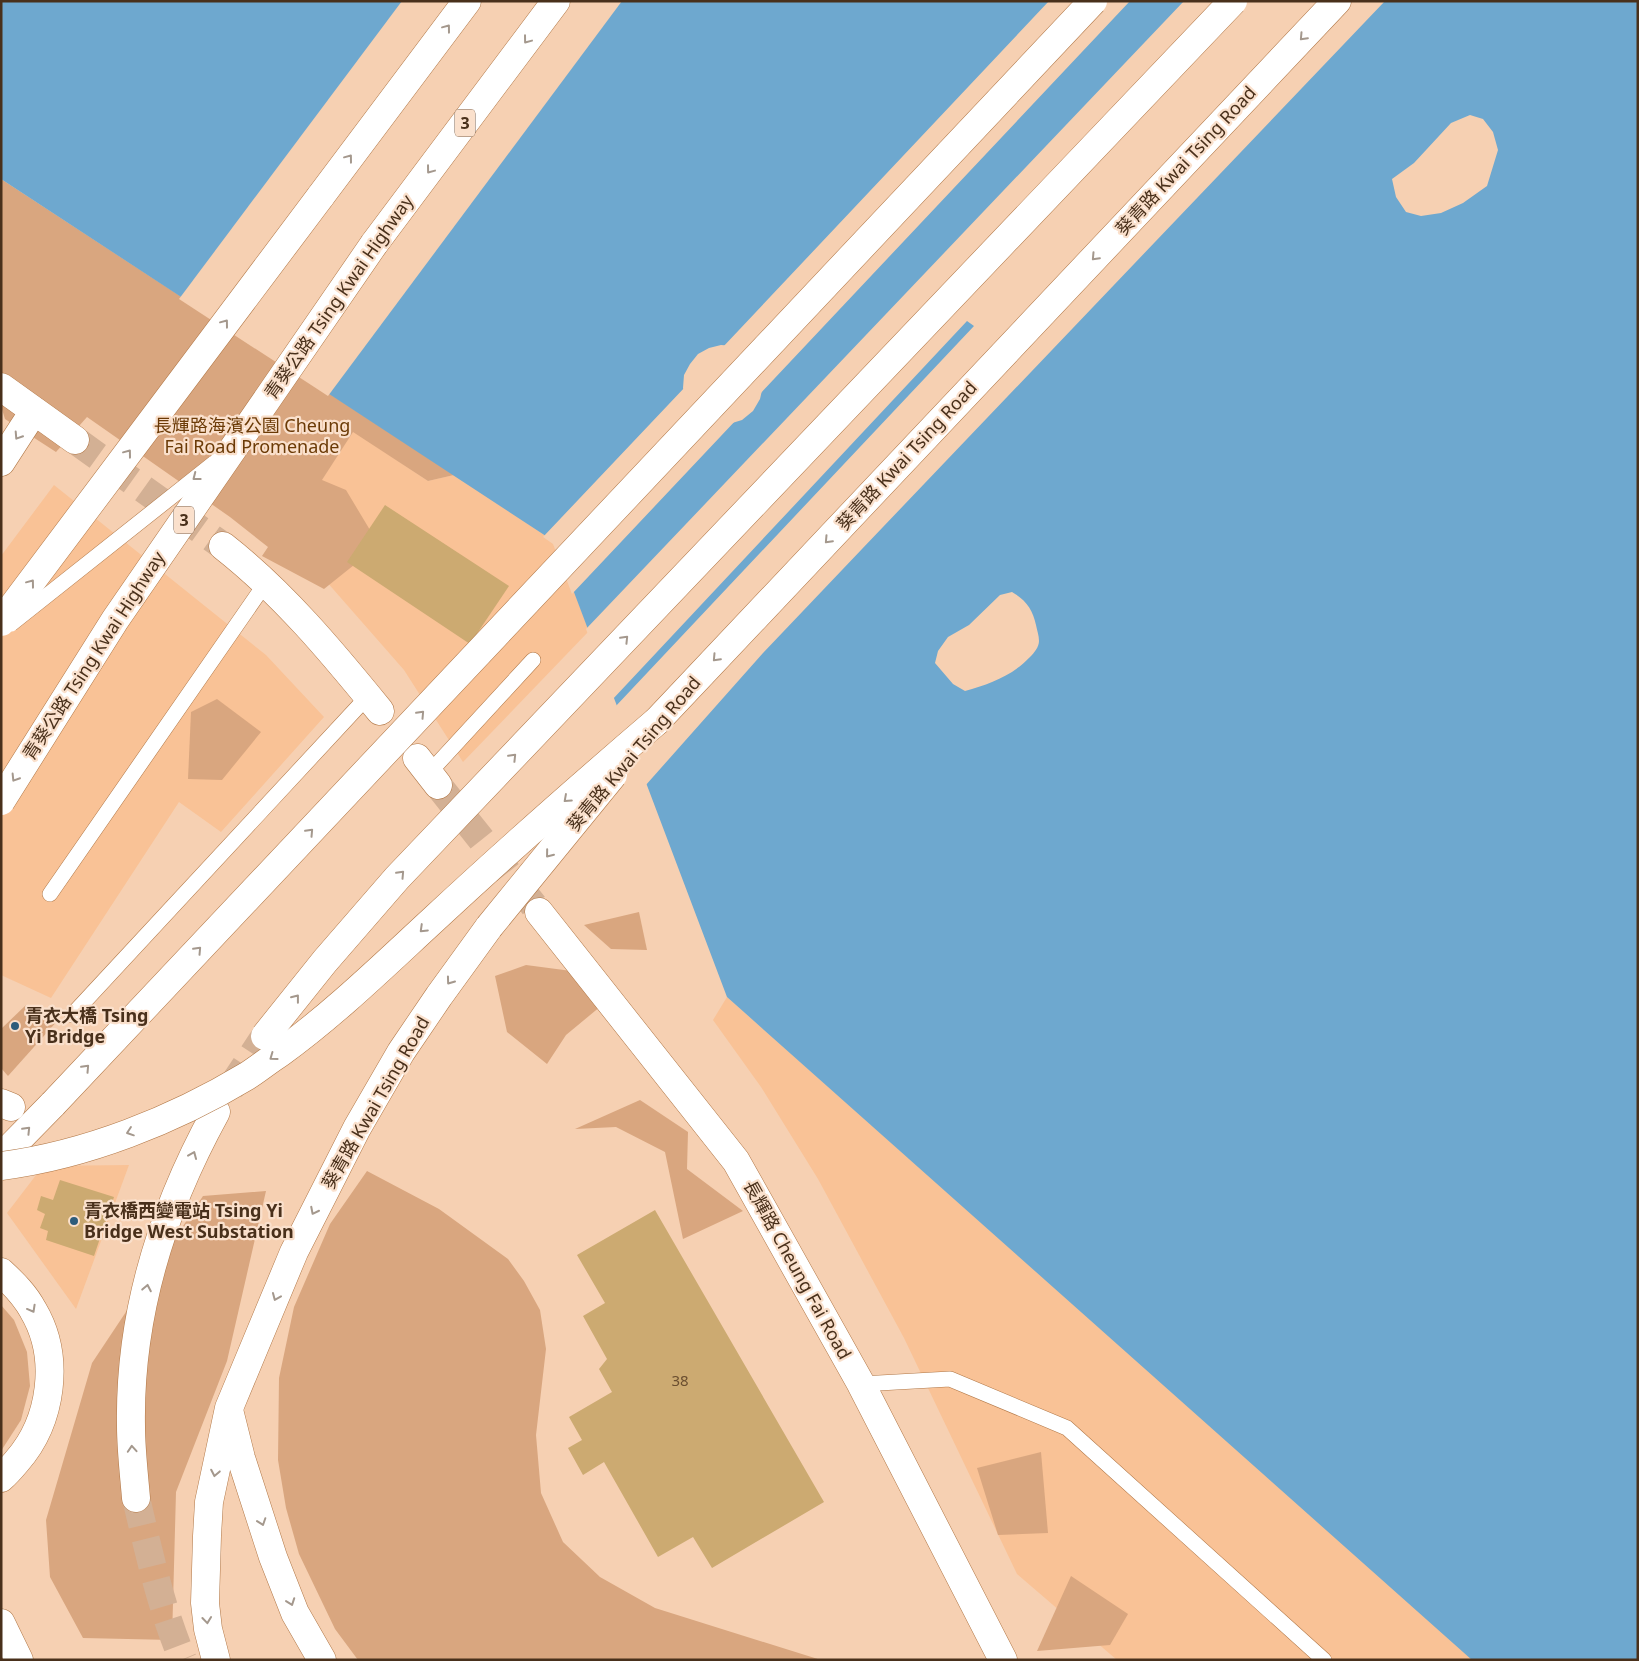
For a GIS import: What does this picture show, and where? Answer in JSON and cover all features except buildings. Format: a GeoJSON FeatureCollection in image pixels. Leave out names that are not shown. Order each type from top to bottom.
{"type":"FeatureCollection","features":[{"type":"Feature","properties":{"kind":"main road"},"geometry":{"type":"LineString","coordinates":[[1,622],[467,1]]}},
{"type":"Feature","properties":{"kind":"main road","name":"青葵公路 Tsing Kwai Highway"},"geometry":{"type":"LineString","coordinates":[[1,801],[115,620],[374,244],[556,1]]}},
{"type":"Feature","properties":{"kind":"main road"},"geometry":{"type":"LineString","coordinates":[[1,1157],[1093,1]]}},
{"type":"Feature","properties":{"kind":"main road"},"geometry":{"type":"LineString","coordinates":[[265,1036],[325,961],[398,878],[1233,1]]}},
{"type":"Feature","properties":{"kind":"main road","name":"葵青路 Kwai Tsing Road"},"geometry":{"type":"LineString","coordinates":[[216,1660],[208,1629],[205,1603],[207,1536],[209,1502],[229,1408],[294,1252],[357,1128],[401,1052],[489,927],[656,721],[1336,1]]}},
{"type":"Feature","properties":{"kind":"main road"},"geometry":{"type":"LineString","coordinates":[[1,388],[75,440]]}},
{"type":"Feature","properties":{"kind":"main road"},"geometry":{"type":"LineString","coordinates":[[1,462],[34,411]]}},
{"type":"Feature","properties":{"kind":"main road"},"geometry":{"type":"LineString","coordinates":[[223,546],[309,628],[374,703]]}},
{"type":"Feature","properties":{"kind":"main road"},"geometry":{"type":"LineString","coordinates":[[1,1166],[69,1152],[148,1126],[196,1104],[248,1076],[309,1031],[372,977],[583,784],[656,721]]}},
{"type":"Feature","properties":{"kind":"main road","name":"長輝路 Cheung Fai Road"},"geometry":{"type":"LineString","coordinates":[[539,912],[736,1161],[862,1384],[1003,1660]]}},
{"type":"Feature","properties":{"kind":"main road"},"geometry":{"type":"LineString","coordinates":[[136,1498],[131,1426],[135,1350],[151,1266],[174,1199],[197,1146],[216,1112]]}},
{"type":"Feature","properties":{"kind":"main road"},"geometry":{"type":"LineString","coordinates":[[1,1272],[20,1290],[34,1311],[48,1346],[50,1380],[41,1423],[27,1449],[2,1481]]}},
{"type":"Feature","properties":{"kind":"main road"},"geometry":{"type":"LineString","coordinates":[[229,1408],[241,1458],[273,1557],[294,1613],[322,1660]]}},
{"type":"Feature","properties":{"kind":"main road"},"geometry":{"type":"LineString","coordinates":[[1,1623],[19,1660]]}},
{"type":"Feature","properties":{"kind":"lane"},"geometry":{"type":"LineString","coordinates":[[1,632],[234,446]]}},
{"type":"Feature","properties":{"kind":"lane"},"geometry":{"type":"LineString","coordinates":[[50,894],[265,584]]}},
{"type":"Feature","properties":{"kind":"lane"},"geometry":{"type":"LineString","coordinates":[[428,772],[533,660]]}},
{"type":"Feature","properties":{"kind":"lane"},"geometry":{"type":"LineString","coordinates":[[72,1015],[374,703]]}},
{"type":"Feature","properties":{"kind":"lane"},"geometry":{"type":"LineString","coordinates":[[862,1384],[950,1379],[1067,1428],[1324,1660]]}},
{"type":"Feature","properties":{"kind":"shaded area"},"geometry":{"type":"Polygon","coordinates":[[[353,431],[428,481],[454,475],[555,542],[589,631],[463,762],[404,670],[326,581],[282,542],[353,431]]]}},
{"type":"Feature","properties":{"kind":"shaded area"},"geometry":{"type":"Polygon","coordinates":[[[54,485],[266,655],[324,717],[221,832],[179,802],[51,998],[1,975],[1,556],[54,485]]]}},
{"type":"Feature","properties":{"kind":"shaded area"},"geometry":{"type":"Polygon","coordinates":[[[727,997],[1065,1297],[1638,1660],[1117,1660],[1017,1574],[904,1338],[818,1179],[761,1087],[713,1020],[727,997]]]}},
{"type":"Feature","properties":{"kind":"shaded area","name":"青衣橋西變電站 Tsing Yi Bridge West Substation"},"geometry":{"type":"Polygon","coordinates":[[[129,1165],[76,1309],[7,1213],[43,1166],[129,1165]]]}},
{"type":"Feature","properties":{"kind":"green space","name":"長輝路海濱公園 Cheung Fai Road Promenade"},"geometry":{"type":"Polygon","coordinates":[[[1,179],[454,475],[428,481],[353,432],[322,480],[346,490],[379,545],[324,589],[262,556],[268,547],[230,517],[87,417],[56,452],[5,419],[1,406],[1,179]]]}},
{"type":"Feature","properties":{"kind":"green space"},"geometry":{"type":"Polygon","coordinates":[[[217,699],[261,732],[222,780],[188,779],[191,712],[217,699]]]}},
{"type":"Feature","properties":{"kind":"green space"},"geometry":{"type":"Polygon","coordinates":[[[639,912],[647,950],[611,949],[584,925],[639,912]]]}},
{"type":"Feature","properties":{"kind":"green space"},"geometry":{"type":"Polygon","coordinates":[[[526,965],[579,972],[601,1006],[566,1035],[547,1064],[507,1032],[495,976],[526,965]]]}},
{"type":"Feature","properties":{"kind":"green space"},"geometry":{"type":"Polygon","coordinates":[[[26,1005],[59,1019],[8,1076],[1,1068],[1,1029],[26,1005]]]}},
{"type":"Feature","properties":{"kind":"green space"},"geometry":{"type":"Polygon","coordinates":[[[640,1100],[688,1132],[687,1169],[743,1211],[683,1239],[665,1152],[616,1127],[575,1129],[640,1100]]]}},
{"type":"Feature","properties":{"kind":"green space"},"geometry":{"type":"Polygon","coordinates":[[[367,1171],[439,1209],[508,1259],[524,1281],[540,1310],[546,1349],[536,1435],[541,1493],[563,1542],[600,1577],[655,1608],[821,1660],[358,1660],[335,1629],[299,1554],[286,1508],[278,1460],[279,1378],[294,1307],[330,1224],[367,1171]]]}},
{"type":"Feature","properties":{"kind":"green space"},"geometry":{"type":"Polygon","coordinates":[[[266,1191],[227,1361],[176,1492],[172,1640],[83,1638],[50,1577],[46,1520],[92,1363],[203,1196],[266,1191]]]}},
{"type":"Feature","properties":{"kind":"green space"},"geometry":{"type":"Polygon","coordinates":[[[1,1305],[14,1320],[27,1352],[30,1386],[21,1420],[1,1451],[1,1305]]]}},
{"type":"Feature","properties":{"kind":"green space"},"geometry":{"type":"Polygon","coordinates":[[[1041,1452],[1048,1533],[998,1535],[977,1468],[1041,1452]]]}},
{"type":"Feature","properties":{"kind":"green space"},"geometry":{"type":"Polygon","coordinates":[[[1071,1576],[1128,1614],[1110,1645],[1037,1651],[1071,1576]]]}},
{"type":"Feature","properties":{"kind":"water"},"geometry":{"type":"Polygon","coordinates":[[[1,1],[1638,1],[1638,1660],[1472,1660],[727,997],[555,542],[1,179],[1,1]],[[1470,115],[1451,123],[1414,163],[1392,179],[1396,197],[1406,212],[1421,216],[1441,213],[1463,203],[1487,186],[1498,150],[1493,132],[1483,119],[1470,115]],[[721,345],[709,348],[698,354],[684,375],[683,388],[686,400],[703,419],[729,424],[742,420],[753,411],[760,399],[763,386],[755,361],[733,346],[721,345]],[[1012,592],[1000,595],[969,625],[948,637],[938,651],[935,663],[953,684],[965,691],[991,682],[1016,669],[1033,654],[1038,645],[1039,637],[1035,620],[1028,606],[1012,592]]]}},
{"type":"Feature","properties":{"kind":"pier"},"geometry":{"type":"Polygon","coordinates":[[[402,1],[622,1],[328,396],[179,299],[402,1]]]}},
{"type":"Feature","properties":{"kind":"pier"},"geometry":{"type":"Polygon","coordinates":[[[1049,1],[1130,1],[758,396],[760,386],[759,374],[743,354],[733,349],[722,348],[1049,1]]]}},
{"type":"Feature","properties":{"kind":"pier"},"geometry":{"type":"Polygon","coordinates":[[[1184,1],[1385,1],[763,653],[645,786],[615,707],[974,326],[967,321],[612,700],[586,629],[1184,1]]]}},
{"type":"Feature","properties":{"kind":"pier"},"geometry":{"type":"Polygon","coordinates":[[[686,386],[689,399],[695,409],[704,417],[716,421],[737,419],[572,594],[553,544],[543,537],[686,386]]]}},
{"type":"Feature","properties":{"kind":"tunnel"},"geometry":{"type":"LineString","coordinates":[[75,440],[223,546]]}},
{"type":"Feature","properties":{"kind":"tunnel"},"geometry":{"type":"LineString","coordinates":[[438,785],[539,912]]}},
{"type":"Feature","properties":{"kind":"tunnel"},"geometry":{"type":"LineString","coordinates":[[230,1089],[265,1036]]}},
{"type":"Feature","properties":{"kind":"tunnel"},"geometry":{"type":"LineString","coordinates":[[136,1498],[162,1600],[183,1660]]}},
{"type":"Feature","properties":{"kind":"place","name":"青衣大橋 Tsing Yi Bridge"},"geometry":{"type":"Point","coordinates":[15,1026]}},
{"type":"Feature","properties":{"kind":"place","name":"青衣橋西變電站 Tsing Yi Bridge West Substation"},"geometry":{"type":"Point","coordinates":[74,1221]}}]}
